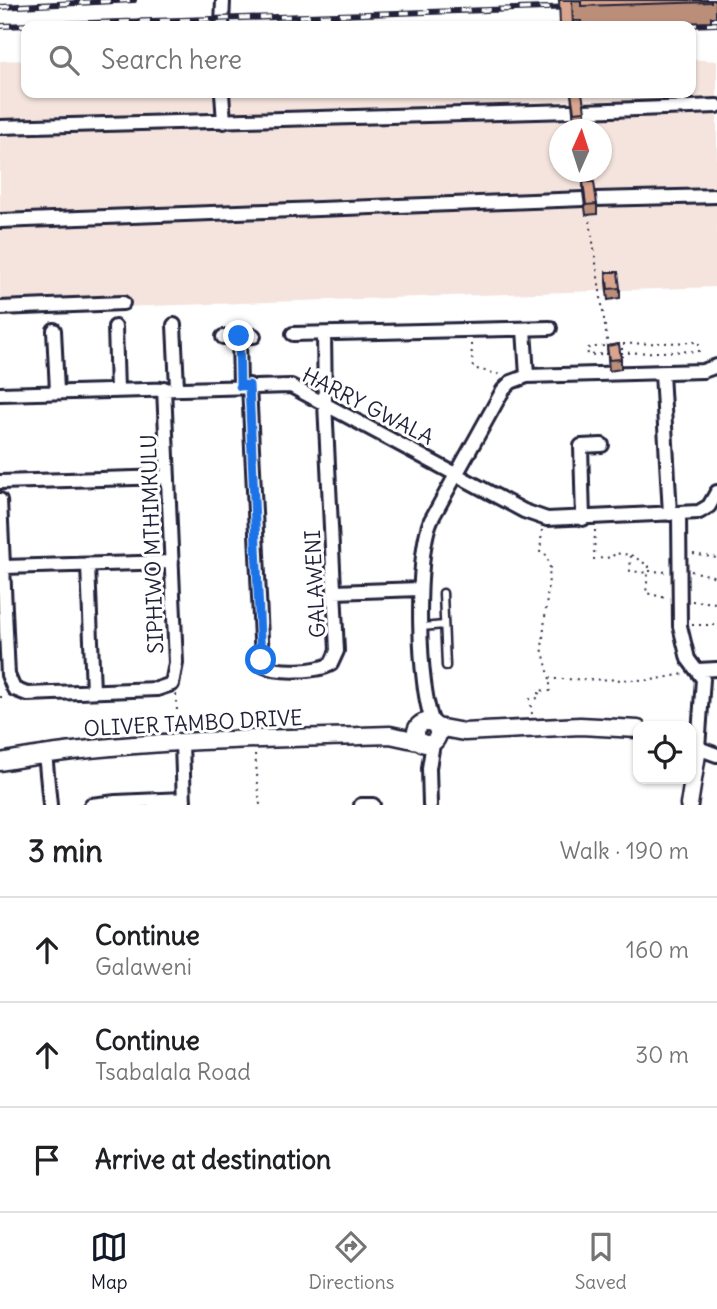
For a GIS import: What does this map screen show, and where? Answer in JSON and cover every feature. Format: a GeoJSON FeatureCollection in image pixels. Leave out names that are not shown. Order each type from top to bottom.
{"type":"FeatureCollection","features":[{"type":"Feature","properties":{"kind":"street"},"geometry":{"type":"LineString","coordinates":[[222,21],[223,0]]}},
{"type":"Feature","properties":{"kind":"street"},"geometry":{"type":"LineString","coordinates":[[223,98],[225,122]]}},
{"type":"Feature","properties":{"kind":"street"},"geometry":{"type":"LineString","coordinates":[[0,127],[577,114],[717,106]]}},
{"type":"Feature","properties":{"kind":"street"},"geometry":{"type":"LineString","coordinates":[[0,221],[589,203],[717,196]]}},
{"type":"Feature","properties":{"kind":"street"},"geometry":{"type":"LineString","coordinates":[[0,308],[123,303]]}},
{"type":"Feature","properties":{"kind":"street","name":"SIPHIWO MTHIMKULU"},"geometry":{"type":"LineString","coordinates":[[0,500],[8,675],[14,689],[27,694],[157,689],[172,684],[176,663],[168,477],[174,326]]}},
{"type":"Feature","properties":{"kind":"street"},"geometry":{"type":"LineString","coordinates":[[114,327],[117,390]]}},
{"type":"Feature","properties":{"kind":"street"},"geometry":{"type":"LineString","coordinates":[[293,334],[550,328]]}},
{"type":"Feature","properties":{"kind":"street"},"geometry":{"type":"LineString","coordinates":[[524,329],[527,376]]}},
{"type":"Feature","properties":{"kind":"street"},"geometry":{"type":"LineString","coordinates":[[54,330],[57,391]]}},
{"type":"Feature","properties":{"kind":"street","name":"GALAWENI"},"geometry":{"type":"LineString","coordinates":[[245,386],[264,666],[273,669],[310,668],[331,664],[337,651],[324,334]]}},
{"type":"Feature","properties":{"kind":"street"},"geometry":{"type":"LineString","coordinates":[[239,336],[245,386]]}},
{"type":"Feature","properties":{"kind":"street"},"geometry":{"type":"LineString","coordinates":[[223,337],[254,336]]}},
{"type":"Feature","properties":{"kind":"street"},"geometry":{"type":"LineString","coordinates":[[430,805],[420,589],[426,531],[503,390],[511,382],[527,376],[703,371],[717,366]]}},
{"type":"Feature","properties":{"kind":"street"},"geometry":{"type":"LineString","coordinates":[[662,373],[674,513],[682,554],[680,626],[688,659],[703,679],[703,702],[696,736]]}},
{"type":"Feature","properties":{"kind":"street","name":"HARRY GWALA"},"geometry":{"type":"LineString","coordinates":[[0,394],[291,386],[524,511],[547,519],[704,510],[717,492]]}},
{"type":"Feature","properties":{"kind":"street"},"geometry":{"type":"LineString","coordinates":[[589,518],[581,446],[602,445]]}},
{"type":"Feature","properties":{"kind":"street"},"geometry":{"type":"LineString","coordinates":[[0,482],[168,477]]}},
{"type":"Feature","properties":{"kind":"street"},"geometry":{"type":"LineString","coordinates":[[4,567],[172,562]]}},
{"type":"Feature","properties":{"kind":"street"},"geometry":{"type":"LineString","coordinates":[[88,565],[93,691]]}},
{"type":"Feature","properties":{"kind":"street"},"geometry":{"type":"LineString","coordinates":[[334,592],[420,589]]}},
{"type":"Feature","properties":{"kind":"street"},"geometry":{"type":"LineString","coordinates":[[698,670],[717,668]]}},
{"type":"Feature","properties":{"kind":"street"},"geometry":{"type":"LineString","coordinates":[[703,702],[717,702]]}},
{"type":"Feature","properties":{"kind":"street","name":"OLIVER TAMBO DRIVE"},"geometry":{"type":"LineString","coordinates":[[0,762],[45,754],[182,743],[532,728],[597,726],[633,729]]}},
{"type":"Feature","properties":{"kind":"street"},"geometry":{"type":"LineString","coordinates":[[91,805],[184,802],[182,743]]}},
{"type":"Feature","properties":{"kind":"street"},"geometry":{"type":"LineString","coordinates":[[696,747],[717,755]]}},
{"type":"Feature","properties":{"kind":"street"},"geometry":{"type":"LineString","coordinates":[[45,754],[50,805]]}},
{"type":"Feature","properties":{"kind":"street"},"geometry":{"type":"LineString","coordinates":[[689,805],[691,784]]}},
{"type":"Feature","properties":{"kind":"street"},"geometry":{"type":"LineString","coordinates":[[361,805],[373,805]]}},
{"type":"Feature","properties":{"kind":"lane"},"geometry":{"type":"LineString","coordinates":[[443,593],[446,666]]}},
{"type":"Feature","properties":{"kind":"lane"},"geometry":{"type":"LineString","coordinates":[[422,627],[444,625]]}},
{"type":"Feature","properties":{"kind":"path"},"geometry":{"type":"LineString","coordinates":[[577,114],[577,119]]}},
{"type":"Feature","properties":{"kind":"path"},"geometry":{"type":"LineString","coordinates":[[589,203],[609,354],[588,355],[587,348],[622,344],[699,342],[699,351],[621,353]]}},
{"type":"Feature","properties":{"kind":"path"},"geometry":{"type":"LineString","coordinates":[[470,330],[473,368],[501,375],[503,390]]}},
{"type":"Feature","properties":{"kind":"path"},"geometry":{"type":"LineString","coordinates":[[622,344],[622,367]]}},
{"type":"Feature","properties":{"kind":"path"},"geometry":{"type":"LineString","coordinates":[[589,518],[594,559],[613,557],[614,553],[631,555],[649,566],[646,593],[679,601],[717,603]]}},
{"type":"Feature","properties":{"kind":"path"},"geometry":{"type":"LineString","coordinates":[[532,728],[530,699],[539,698],[539,690],[550,691],[542,648],[550,568],[547,555],[540,553],[541,532],[547,519]]}},
{"type":"Feature","properties":{"kind":"path"},"geometry":{"type":"LineString","coordinates":[[682,554],[717,558]]}},
{"type":"Feature","properties":{"kind":"path"},"geometry":{"type":"LineString","coordinates":[[631,555],[630,571],[681,572],[717,577]]}},
{"type":"Feature","properties":{"kind":"path"},"geometry":{"type":"LineString","coordinates":[[680,626],[717,625]]}},
{"type":"Feature","properties":{"kind":"path"},"geometry":{"type":"LineString","coordinates":[[550,680],[580,677],[652,680],[698,670]]}},
{"type":"Feature","properties":{"kind":"path"},"geometry":{"type":"LineString","coordinates":[[172,684],[176,689],[182,743]]}},
{"type":"Feature","properties":{"kind":"path"},"geometry":{"type":"LineString","coordinates":[[254,740],[260,805]]}},
{"type":"Feature","properties":{"kind":"shaded area"},"geometry":{"type":"Polygon","coordinates":[[[696,59],[717,61],[717,287],[0,311],[0,61],[21,60],[21,98],[696,98],[696,59]]]}},
{"type":"Feature","properties":{"kind":"building"},"geometry":{"type":"Polygon","coordinates":[[[559,0],[572,0],[573,21],[560,21],[559,0]]]}},
{"type":"Feature","properties":{"kind":"building"},"geometry":{"type":"Polygon","coordinates":[[[573,0],[711,2],[581,6],[581,1],[573,0]]]}},
{"type":"Feature","properties":{"kind":"building"},"geometry":{"type":"Polygon","coordinates":[[[572,98],[583,98],[585,111],[574,112],[572,98]]]}},
{"type":"Feature","properties":{"kind":"building"},"geometry":{"type":"Polygon","coordinates":[[[583,182],[594,182],[597,204],[586,205],[583,182]]]}},
{"type":"Feature","properties":{"kind":"building"},"geometry":{"type":"Polygon","coordinates":[[[606,272],[618,272],[620,288],[608,289],[606,272]]]}},
{"type":"Feature","properties":{"kind":"building"},"geometry":{"type":"Polygon","coordinates":[[[619,344],[621,359],[609,360],[607,346],[619,344]]]}},
{"type":"Feature","properties":{"kind":"railway"},"geometry":{"type":"LineString","coordinates":[[0,7],[134,0]]}},
{"type":"Feature","properties":{"kind":"railway"},"geometry":{"type":"LineString","coordinates":[[152,21],[577,7]]}},
{"type":"Feature","properties":{"kind":"railway"},"geometry":{"type":"LineString","coordinates":[[696,25],[717,24]]}},
{"type":"Feature","properties":{"kind":"railway"},"geometry":{"type":"LineString","coordinates":[[0,26],[21,25]]}},
{"type":"Feature","properties":{"kind":"route"},"geometry":{"type":"LineString","coordinates":[[239,336],[240,386],[249,385],[261,660]]}}]}
